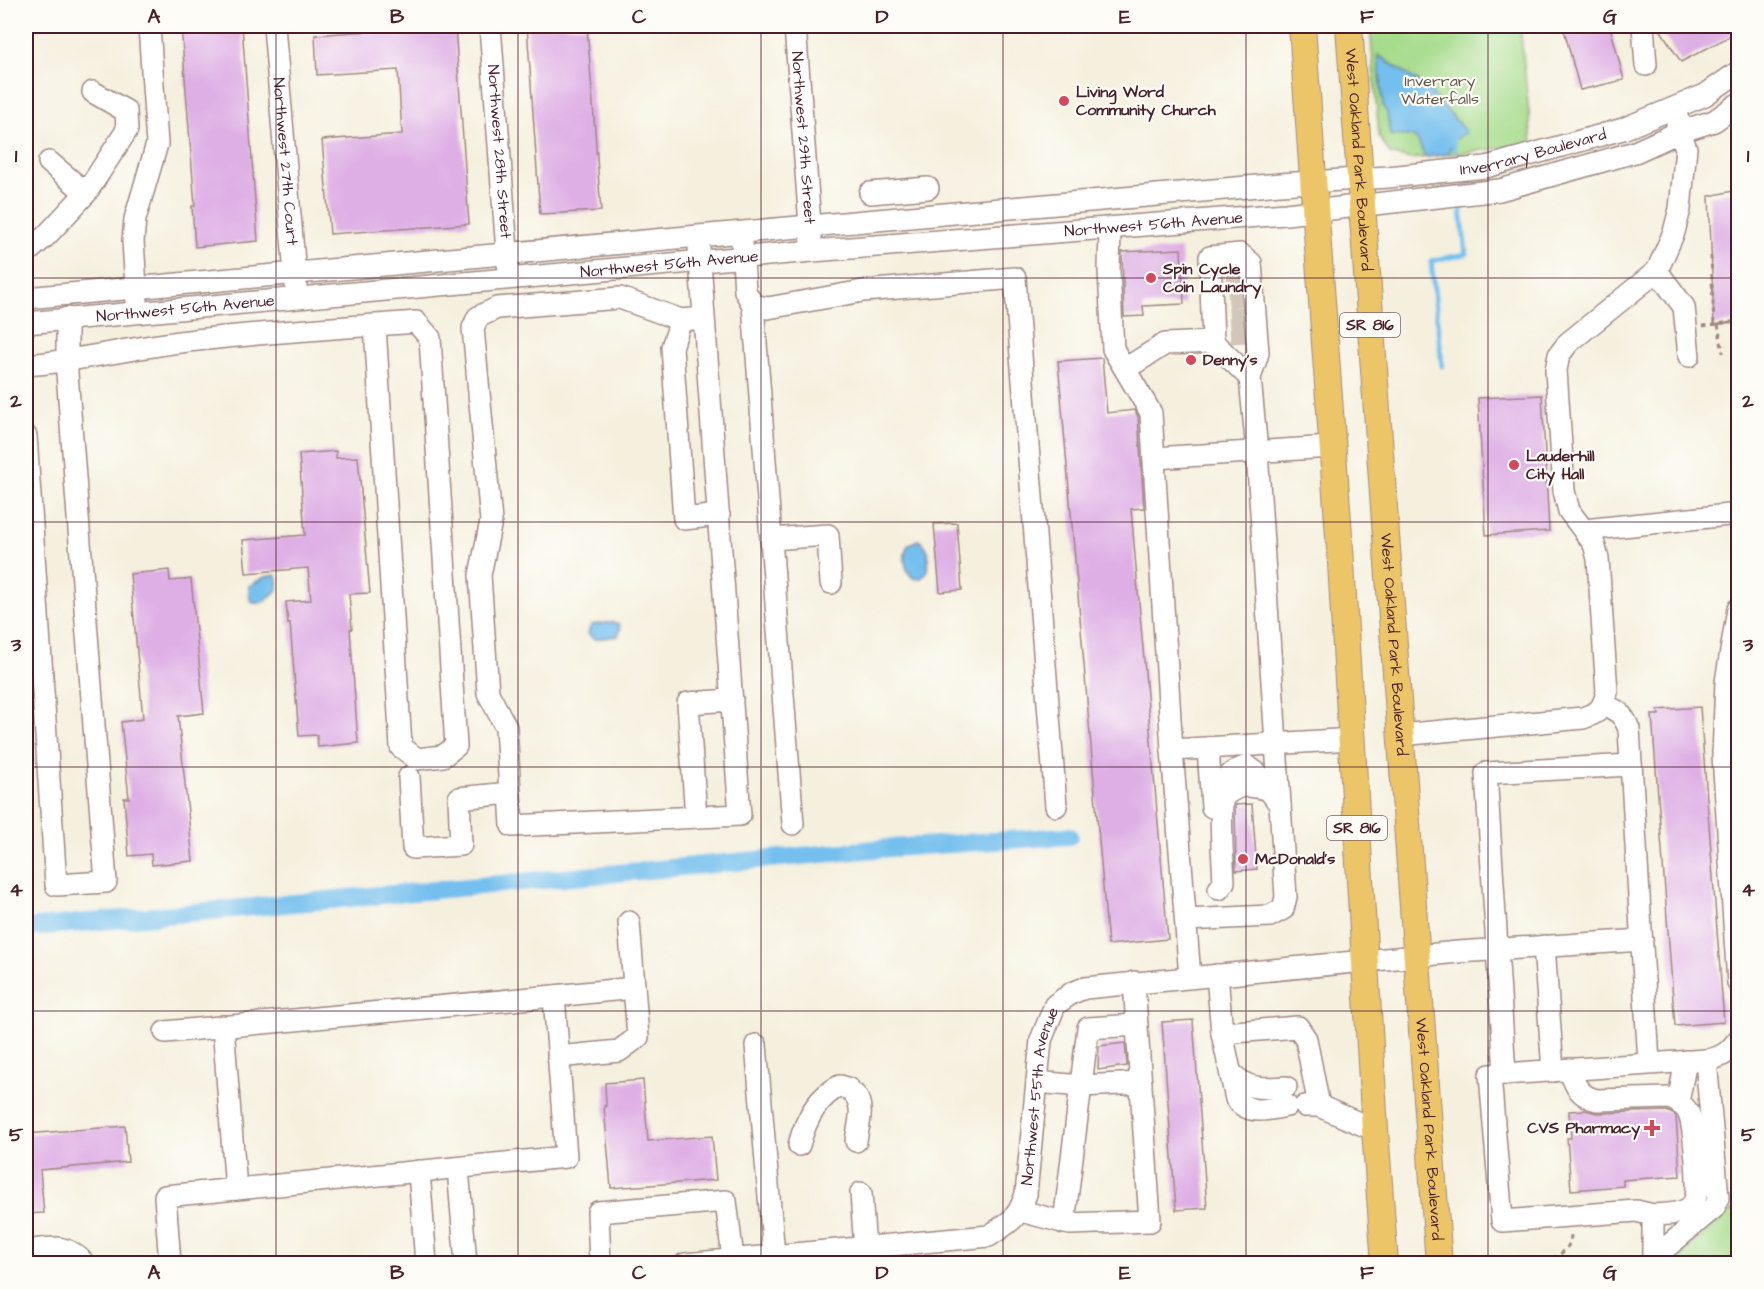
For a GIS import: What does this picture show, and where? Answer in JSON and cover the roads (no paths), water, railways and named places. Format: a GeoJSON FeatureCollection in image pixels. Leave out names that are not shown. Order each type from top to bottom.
{"type":"FeatureCollection","features":[{"type":"Feature","properties":{"kind":"main road","name":"SR 816"},"geometry":{"type":"LineString","coordinates":[[1302,26],[1352,739],[1364,962],[1385,1263]]}},
{"type":"Feature","properties":{"kind":"main road","name":"West Oakland Park Boulevard"},"geometry":{"type":"LineString","coordinates":[[1349,26],[1439,1263]]}},
{"type":"Feature","properties":{"kind":"street"},"geometry":{"type":"LineString","coordinates":[[138,312],[133,241],[135,219],[157,144],[150,26]]}},
{"type":"Feature","properties":{"kind":"street","name":"Northwest 27th Court"},"geometry":{"type":"LineString","coordinates":[[274,26],[297,298]]}},
{"type":"Feature","properties":{"kind":"street","name":"Northwest 28th Street"},"geometry":{"type":"LineString","coordinates":[[490,26],[509,278]]}},
{"type":"Feature","properties":{"kind":"street","name":"Northwest 29th Street"},"geometry":{"type":"LineString","coordinates":[[795,26],[812,251]]}},
{"type":"Feature","properties":{"kind":"street"},"geometry":{"type":"LineString","coordinates":[[1643,26],[1646,65]]}},
{"type":"Feature","properties":{"kind":"street","name":"Inverrary Boulevard"},"geometry":{"type":"LineString","coordinates":[[1313,182],[1486,167],[1623,129],[1705,94],[1738,72]]}},
{"type":"Feature","properties":{"kind":"street"},"geometry":{"type":"LineString","coordinates":[[26,253],[46,236],[86,193],[127,130],[126,111],[93,92]]}},
{"type":"Feature","properties":{"kind":"street"},"geometry":{"type":"LineString","coordinates":[[1400,735],[1582,718],[1597,713],[1604,705],[1607,692],[1598,559],[1594,544],[1569,511],[1564,491],[1556,370],[1559,355],[1569,343],[1657,271],[1674,232],[1680,209],[1686,148],[1677,125],[1705,94]]}},
{"type":"Feature","properties":{"kind":"street","name":"Inverrary Boulevard"},"geometry":{"type":"LineString","coordinates":[[1315,211],[1500,190],[1635,152],[1679,132],[1714,121],[1738,104]]}},
{"type":"Feature","properties":{"kind":"street"},"geometry":{"type":"LineString","coordinates":[[49,162],[86,193]]}},
{"type":"Feature","properties":{"kind":"street","name":"Northwest 56th Avenue"},"geometry":{"type":"LineString","coordinates":[[26,298],[1313,182]]}},
{"type":"Feature","properties":{"kind":"street"},"geometry":{"type":"LineString","coordinates":[[870,194],[928,188]]}},
{"type":"Feature","properties":{"kind":"street"},"geometry":{"type":"LineString","coordinates":[[893,245],[906,218],[904,190]]}},
{"type":"Feature","properties":{"kind":"street","name":"Northwest 56th Avenue"},"geometry":{"type":"LineString","coordinates":[[26,323],[812,251],[1315,211]]}},
{"type":"Feature","properties":{"kind":"street"},"geometry":{"type":"LineString","coordinates":[[1110,228],[1109,270],[1113,349],[1151,413],[1172,750],[1190,977]]}},
{"type":"Feature","properties":{"kind":"street"},"geometry":{"type":"LineString","coordinates":[[741,232],[745,291],[753,305],[793,824]]}},
{"type":"Feature","properties":{"kind":"street"},"geometry":{"type":"LineString","coordinates":[[698,236],[719,515],[740,815],[512,826],[506,727],[488,693],[480,575],[491,521],[473,328],[478,317],[497,308],[620,297],[681,320],[704,318]]}},
{"type":"Feature","properties":{"kind":"street"},"geometry":{"type":"LineString","coordinates":[[1657,271],[1684,307],[1689,356]]}},
{"type":"Feature","properties":{"kind":"street"},"geometry":{"type":"LineString","coordinates":[[753,305],[768,308],[864,291],[1015,278],[1056,806]]}},
{"type":"Feature","properties":{"kind":"street"},"geometry":{"type":"LineString","coordinates":[[1125,369],[1165,344],[1234,309]]}},
{"type":"Feature","properties":{"kind":"street"},"geometry":{"type":"LineString","coordinates":[[1234,309],[1258,353],[1250,378]]}},
{"type":"Feature","properties":{"kind":"street"},"geometry":{"type":"LineString","coordinates":[[1186,920],[1270,916],[1283,909],[1286,897],[1275,798],[1276,744],[1257,451],[1250,378],[1234,309]]}},
{"type":"Feature","properties":{"kind":"street"},"geometry":{"type":"LineString","coordinates":[[26,436],[32,635],[56,885],[106,882],[67,373],[67,318]]}},
{"type":"Feature","properties":{"kind":"street"},"geometry":{"type":"LineString","coordinates":[[681,320],[672,347],[684,519],[719,515]]}},
{"type":"Feature","properties":{"kind":"street","name":"Northwest 56th Avenue"},"geometry":{"type":"LineString","coordinates":[[26,365],[68,362],[96,354],[188,341],[416,322],[430,338],[456,746],[443,756],[417,759],[401,747],[375,326]]}},
{"type":"Feature","properties":{"kind":"street"},"geometry":{"type":"LineString","coordinates":[[1154,458],[1331,447]]}},
{"type":"Feature","properties":{"kind":"street"},"geometry":{"type":"LineString","coordinates":[[1584,530],[1738,514]]}},
{"type":"Feature","properties":{"kind":"street"},"geometry":{"type":"LineString","coordinates":[[771,539],[828,535],[831,583]]}},
{"type":"Feature","properties":{"kind":"street"},"geometry":{"type":"LineString","coordinates":[[1738,609],[1726,682],[1723,754],[1738,983]]}},
{"type":"Feature","properties":{"kind":"street"},"geometry":{"type":"LineString","coordinates":[[696,817],[688,703],[732,700]]}},
{"type":"Feature","properties":{"kind":"street"},"geometry":{"type":"LineString","coordinates":[[1604,705],[1616,709],[1624,716],[1629,729],[1649,1063]]}},
{"type":"Feature","properties":{"kind":"street"},"geometry":{"type":"LineString","coordinates":[[1172,750],[1352,739]]}},
{"type":"Feature","properties":{"kind":"street"},"geometry":{"type":"LineString","coordinates":[[1208,748],[1222,918]]}},
{"type":"Feature","properties":{"kind":"street"},"geometry":{"type":"LineString","coordinates":[[1505,1074],[1486,773],[1630,765]]}},
{"type":"Feature","properties":{"kind":"street"},"geometry":{"type":"LineString","coordinates":[[1219,889],[1224,882],[1222,790],[1228,776],[1247,766],[1257,773],[1275,798]]}},
{"type":"Feature","properties":{"kind":"street"},"geometry":{"type":"LineString","coordinates":[[409,777],[413,848],[461,844],[459,798],[510,793]]}},
{"type":"Feature","properties":{"kind":"street"},"geometry":{"type":"LineString","coordinates":[[558,1057],[619,1051],[638,1037],[628,922]]}},
{"type":"Feature","properties":{"kind":"street","name":"Northwest 55th Avenue"},"geometry":{"type":"LineString","coordinates":[[685,1263],[774,1255],[865,1256],[989,1236],[1010,1222],[1021,1211],[1026,1194],[1041,1040],[1055,1005],[1072,993],[1085,988],[1497,949],[1642,940]]}},
{"type":"Feature","properties":{"kind":"street"},"geometry":{"type":"LineString","coordinates":[[1544,946],[1561,1070],[1586,1098],[1597,1100],[1670,1098],[1678,1102],[1687,1111],[1692,1125],[1697,1188],[1701,1207]]}},
{"type":"Feature","properties":{"kind":"street"},"geometry":{"type":"LineString","coordinates":[[1217,975],[1222,1033],[1236,1099],[1241,1106],[1251,1111],[1291,1096],[1317,1096],[1375,1130]]}},
{"type":"Feature","properties":{"kind":"street"},"geometry":{"type":"LineString","coordinates":[[1021,1211],[1070,1224],[1150,1221],[1134,982]]}},
{"type":"Feature","properties":{"kind":"street"},"geometry":{"type":"LineString","coordinates":[[165,1032],[634,988]]}},
{"type":"Feature","properties":{"kind":"street"},"geometry":{"type":"LineString","coordinates":[[170,1263],[165,1196],[566,1157],[554,996]]}},
{"type":"Feature","properties":{"kind":"street"},"geometry":{"type":"LineString","coordinates":[[1064,1223],[1088,1028],[1137,1025]]}},
{"type":"Feature","properties":{"kind":"street"},"geometry":{"type":"LineString","coordinates":[[223,1026],[236,1190]]}},
{"type":"Feature","properties":{"kind":"street"},"geometry":{"type":"LineString","coordinates":[[1222,1033],[1298,1027],[1306,1039],[1317,1096]]}},
{"type":"Feature","properties":{"kind":"street"},"geometry":{"type":"LineString","coordinates":[[1696,1060],[1718,1198],[1715,1207],[1691,1207],[1682,1212],[1653,1215],[1635,1211],[1502,1221],[1490,1075],[1720,1058],[1738,1040]]}},
{"type":"Feature","properties":{"kind":"street"},"geometry":{"type":"LineString","coordinates":[[756,1045],[774,1255]]}},
{"type":"Feature","properties":{"kind":"street"},"geometry":{"type":"LineString","coordinates":[[1678,1102],[1696,1060]]}},
{"type":"Feature","properties":{"kind":"street"},"geometry":{"type":"LineString","coordinates":[[1037,1082],[1081,1086],[1141,1083]]}},
{"type":"Feature","properties":{"kind":"street"},"geometry":{"type":"LineString","coordinates":[[799,1145],[804,1126],[818,1103],[833,1089],[840,1086],[852,1092],[859,1100],[860,1111],[856,1141]]}},
{"type":"Feature","properties":{"kind":"street"},"geometry":{"type":"LineString","coordinates":[[458,1168],[466,1263]]}},
{"type":"Feature","properties":{"kind":"street"},"geometry":{"type":"LineString","coordinates":[[419,1172],[426,1263]]}},
{"type":"Feature","properties":{"kind":"street"},"geometry":{"type":"LineString","coordinates":[[861,1193],[865,1256]]}},
{"type":"Feature","properties":{"kind":"street"},"geometry":{"type":"LineString","coordinates":[[600,1263],[598,1212],[726,1201],[734,1259]]}},
{"type":"Feature","properties":{"kind":"street"},"geometry":{"type":"LineString","coordinates":[[1651,1260],[1668,1246],[1701,1207]]}},
{"type":"Feature","properties":{"kind":"street"},"geometry":{"type":"LineString","coordinates":[[1651,1260],[1653,1215]]}},
{"type":"Feature","properties":{"kind":"street"},"geometry":{"type":"LineString","coordinates":[[26,1251],[57,1247],[76,1254],[85,1263]]}},
{"type":"Feature","properties":{"kind":"water"},"geometry":{"type":"Polygon","coordinates":[[[1378,55],[1425,86],[1466,132],[1453,141],[1448,154],[1425,157],[1417,139],[1410,136],[1390,135],[1387,113],[1383,106],[1378,55]]]}},
{"type":"Feature","properties":{"kind":"water"},"geometry":{"type":"Polygon","coordinates":[[[918,540],[925,546],[929,558],[926,573],[920,579],[913,578],[905,561],[905,552],[909,544],[918,540]]]}},
{"type":"Feature","properties":{"kind":"water"},"geometry":{"type":"Polygon","coordinates":[[[275,575],[278,580],[278,589],[263,602],[251,602],[249,586],[265,577],[275,575]]]}},
{"type":"Feature","properties":{"kind":"water"},"geometry":{"type":"Polygon","coordinates":[[[613,622],[619,624],[618,636],[594,639],[588,634],[591,625],[613,622]]]}},
{"type":"Feature","properties":{"kind":"waterway"},"geometry":{"type":"LineString","coordinates":[[1453,135],[1454,150]]}},
{"type":"Feature","properties":{"kind":"waterway"},"geometry":{"type":"LineString","coordinates":[[1442,366],[1431,261],[1466,254],[1461,210]]}},
{"type":"Feature","properties":{"kind":"waterway"},"geometry":{"type":"LineString","coordinates":[[26,928],[876,849],[1069,836]]}},
{"type":"Feature","properties":{"kind":"tunnel"},"geometry":{"type":"LineString","coordinates":[[1227,281],[1243,280]]}},
{"type":"Feature","properties":{"kind":"tunnel"},"geometry":{"type":"LineString","coordinates":[[1228,297],[1246,295]]}},
{"type":"Feature","properties":{"kind":"tunnel"},"geometry":{"type":"LineString","coordinates":[[1229,318],[1246,317]]}},
{"type":"Feature","properties":{"kind":"tunnel"},"geometry":{"type":"LineString","coordinates":[[1230,333],[1247,332]]}},
{"type":"Feature","properties":{"kind":"place","name":"Living Word Community Church"},"geometry":{"type":"Point","coordinates":[1064,101]}},
{"type":"Feature","properties":{"kind":"place","name":"Spin Cycle Coin Laundry"},"geometry":{"type":"Point","coordinates":[1151,278]}},
{"type":"Feature","properties":{"kind":"place","name":"Denny's"},"geometry":{"type":"Point","coordinates":[1191,360]}},
{"type":"Feature","properties":{"kind":"place","name":"Lauderhill City Hall"},"geometry":{"type":"Point","coordinates":[1514,465]}},
{"type":"Feature","properties":{"kind":"place","name":"McDonald's"},"geometry":{"type":"Point","coordinates":[1243,859]}},
{"type":"Feature","properties":{"kind":"place","name":"CVS Pharmacy"},"geometry":{"type":"Point","coordinates":[1652,1128]}},
{"type":"Feature","properties":{"kind":"park label","name":"Inverrary Waterfalls"},"geometry":{"type":"Point","coordinates":[1440,90]}}]}
